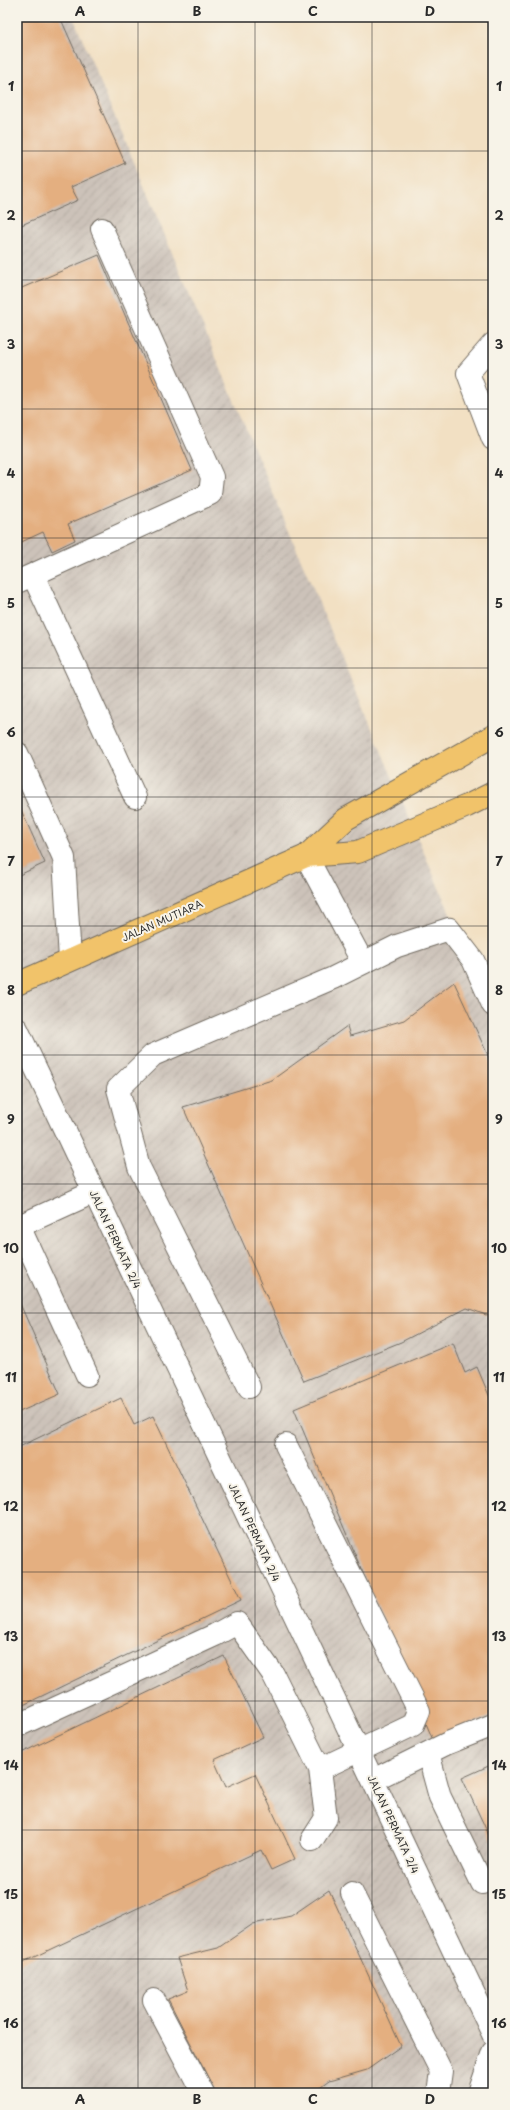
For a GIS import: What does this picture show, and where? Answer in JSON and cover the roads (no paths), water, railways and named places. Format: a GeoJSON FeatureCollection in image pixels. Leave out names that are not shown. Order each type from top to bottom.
{"type":"FeatureCollection","features":[{"type":"Feature","properties":{"kind":"main road"},"geometry":{"type":"LineString","coordinates":[[306,856],[346,819],[493,736]]}},
{"type":"Feature","properties":{"kind":"main road"},"geometry":{"type":"LineString","coordinates":[[306,856],[358,852],[467,806],[493,793]]}},
{"type":"Feature","properties":{"kind":"main road","name":"JALAN MUTIARA"},"geometry":{"type":"LineString","coordinates":[[17,984],[306,856]]}},
{"type":"Feature","properties":{"kind":"street"},"geometry":{"type":"LineString","coordinates":[[102,230],[212,477],[210,494],[25,578],[136,797]]}},
{"type":"Feature","properties":{"kind":"street"},"geometry":{"type":"LineString","coordinates":[[493,344],[468,373],[493,439]]}},
{"type":"Feature","properties":{"kind":"street"},"geometry":{"type":"LineString","coordinates":[[17,753],[64,858],[70,960]]}},
{"type":"Feature","properties":{"kind":"street"},"geometry":{"type":"LineString","coordinates":[[306,856],[363,963]]}},
{"type":"Feature","properties":{"kind":"street"},"geometry":{"type":"LineString","coordinates":[[249,1387],[139,1167],[118,1089],[153,1055],[363,963],[397,946],[448,929],[473,960],[493,1005]]}},
{"type":"Feature","properties":{"kind":"street","name":"JALAN PERMATA 2/4"},"geometry":{"type":"LineString","coordinates":[[17,1029],[493,2034]]}},
{"type":"Feature","properties":{"kind":"street"},"geometry":{"type":"LineString","coordinates":[[87,1375],[18,1226],[94,1192]]}},
{"type":"Feature","properties":{"kind":"street"},"geometry":{"type":"LineString","coordinates":[[286,1444],[419,1711],[413,1725],[359,1752],[320,1769]]}},
{"type":"Feature","properties":{"kind":"street"},"geometry":{"type":"LineString","coordinates":[[17,1726],[215,1636],[237,1623],[273,1674],[320,1769],[326,1818],[312,1840]]}},
{"type":"Feature","properties":{"kind":"street"},"geometry":{"type":"LineString","coordinates":[[373,1780],[428,1753],[493,1725]]}},
{"type":"Feature","properties":{"kind":"street"},"geometry":{"type":"LineString","coordinates":[[428,1753],[440,1797],[482,1883]]}},
{"type":"Feature","properties":{"kind":"street"},"geometry":{"type":"LineString","coordinates":[[352,1893],[441,2070],[438,2093]]}},
{"type":"Feature","properties":{"kind":"street"},"geometry":{"type":"LineString","coordinates":[[154,2000],[203,2093]]}},
{"type":"Feature","properties":{"kind":"street"},"geometry":{"type":"LineString","coordinates":[[479,2093],[493,2052]]}}]}
